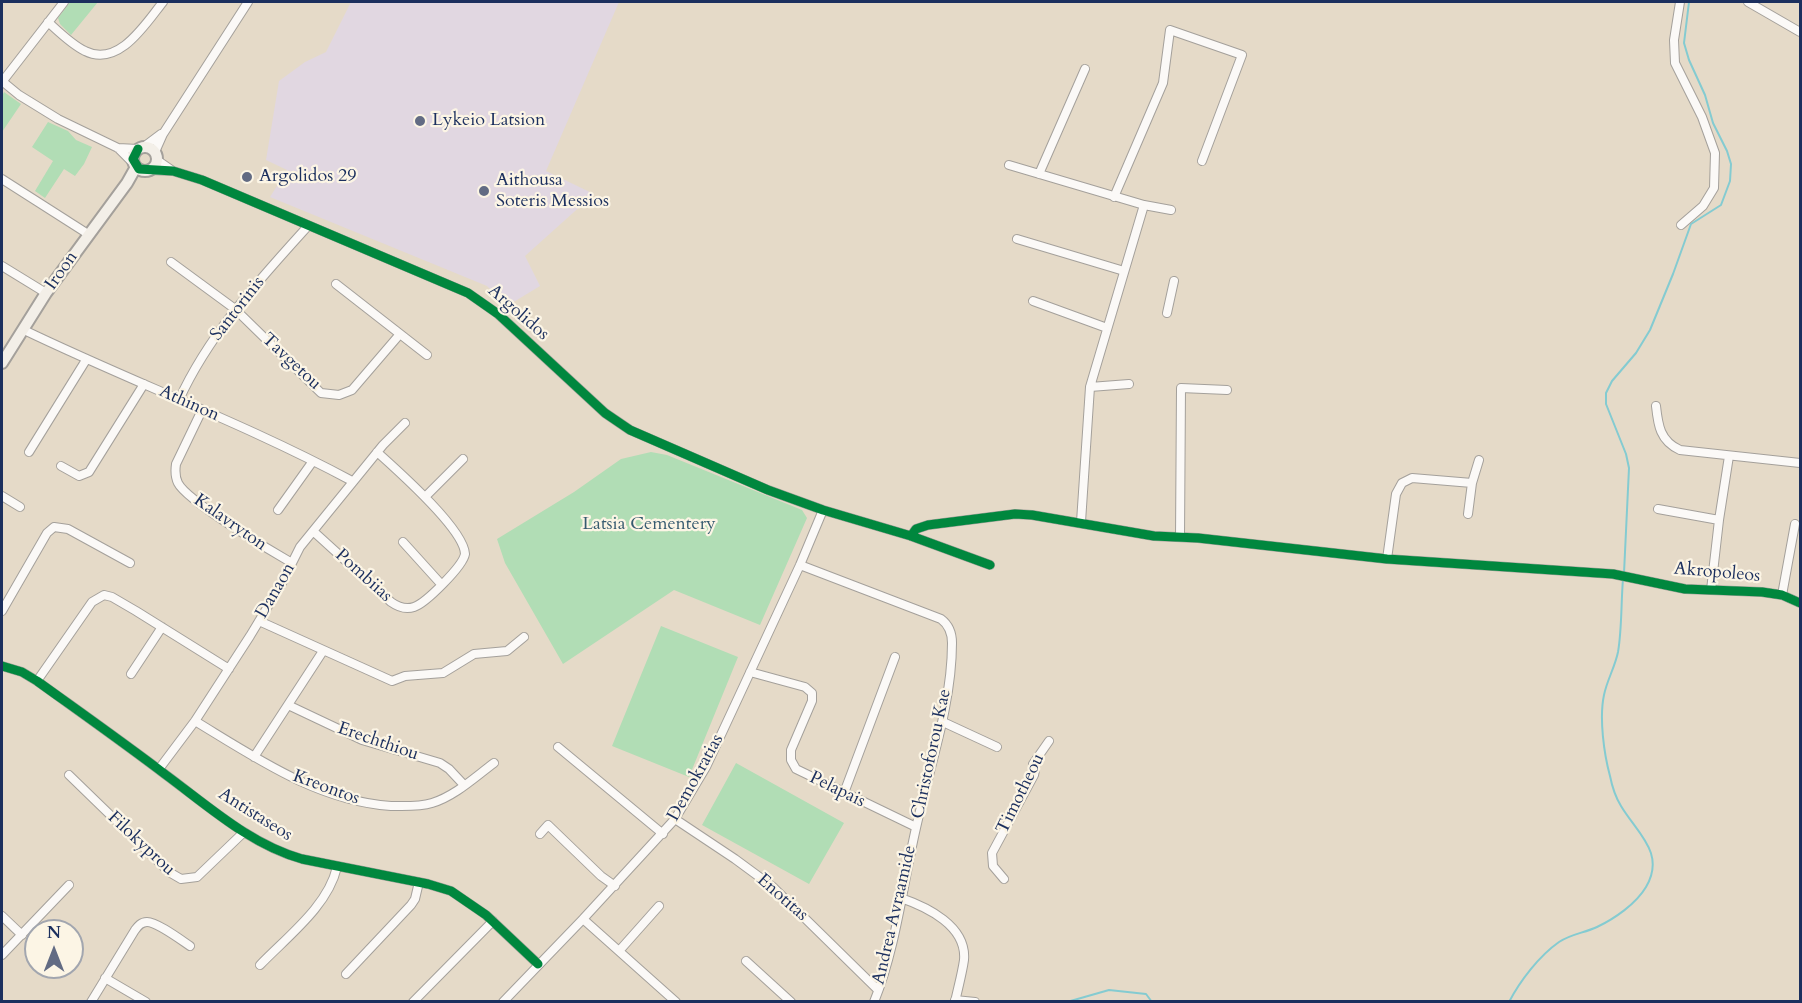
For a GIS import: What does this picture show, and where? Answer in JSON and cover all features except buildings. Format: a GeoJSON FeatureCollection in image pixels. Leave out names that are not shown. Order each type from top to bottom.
{"type":"FeatureCollection","features":[{"type":"Feature","properties":{"kind":"street"},"geometry":{"type":"LineString","coordinates":[[64,2],[2,81],[19,95],[58,119],[118,148],[141,168]]}},
{"type":"Feature","properties":{"kind":"street"},"geometry":{"type":"LineString","coordinates":[[48,22],[84,51],[96,55],[105,54],[120,48],[132,39],[163,2]]}},
{"type":"Feature","properties":{"kind":"street"},"geometry":{"type":"LineString","coordinates":[[141,168],[133,155],[149,152],[163,134],[248,2]]}},
{"type":"Feature","properties":{"kind":"street"},"geometry":{"type":"LineString","coordinates":[[1680,2],[1674,40],[1676,63],[1702,117],[1714,153],[1714,188],[1703,206],[1681,225]]}},
{"type":"Feature","properties":{"kind":"street"},"geometry":{"type":"LineString","coordinates":[[1748,2],[1760,4],[1800,32]]}},
{"type":"Feature","properties":{"kind":"street"},"geometry":{"type":"LineString","coordinates":[[1114,196],[1163,83],[1170,30],[1242,55],[1202,161]]}},
{"type":"Feature","properties":{"kind":"street"},"geometry":{"type":"LineString","coordinates":[[1039,174],[1085,69]]}},
{"type":"Feature","properties":{"kind":"street"},"geometry":{"type":"LineString","coordinates":[[118,148],[149,152]]}},
{"type":"Feature","properties":{"kind":"street","name":"Iroon"},"geometry":{"type":"LineString","coordinates":[[2,363],[46,293],[88,234],[141,168],[149,152]]}},
{"type":"Feature","properties":{"kind":"street","name":"Argolidos"},"geometry":{"type":"LineString","coordinates":[[149,152],[173,171]]}},
{"type":"Feature","properties":{"kind":"street"},"geometry":{"type":"LineString","coordinates":[[1009,165],[1144,205],[1171,210]]}},
{"type":"Feature","properties":{"kind":"street","name":"Argolidos"},"geometry":{"type":"LineString","coordinates":[[141,168],[173,171],[220,187],[458,288],[498,314],[600,410],[630,430],[768,490],[823,510],[911,536],[990,565]]}},
{"type":"Feature","properties":{"kind":"street"},"geometry":{"type":"LineString","coordinates":[[2,179],[88,234]]}},
{"type":"Feature","properties":{"kind":"street"},"geometry":{"type":"LineString","coordinates":[[1081,522],[1090,387],[1144,205]]}},
{"type":"Feature","properties":{"kind":"street","name":"Santorinis"},"geometry":{"type":"LineString","coordinates":[[178,400],[196,365],[235,309],[308,226]]}},
{"type":"Feature","properties":{"kind":"street"},"geometry":{"type":"LineString","coordinates":[[1017,239],[1124,271]]}},
{"type":"Feature","properties":{"kind":"street","name":"Tavgetou"},"geometry":{"type":"LineString","coordinates":[[171,262],[235,309],[321,393],[344,394],[355,387],[400,334]]}},
{"type":"Feature","properties":{"kind":"street"},"geometry":{"type":"LineString","coordinates":[[2,266],[46,293]]}},
{"type":"Feature","properties":{"kind":"street"},"geometry":{"type":"LineString","coordinates":[[1167,313],[1174,280]]}},
{"type":"Feature","properties":{"kind":"street"},"geometry":{"type":"LineString","coordinates":[[336,284],[427,355]]}},
{"type":"Feature","properties":{"kind":"street"},"geometry":{"type":"LineString","coordinates":[[1033,301],[1107,328]]}},
{"type":"Feature","properties":{"kind":"street","name":"Athinon"},"geometry":{"type":"LineString","coordinates":[[24,330],[313,461],[352,481]]}},
{"type":"Feature","properties":{"kind":"street"},"geometry":{"type":"LineString","coordinates":[[29,452],[86,360]]}},
{"type":"Feature","properties":{"kind":"street"},"geometry":{"type":"LineString","coordinates":[[61,466],[80,476],[87,474],[144,384]]}},
{"type":"Feature","properties":{"kind":"street"},"geometry":{"type":"LineString","coordinates":[[1090,387],[1129,384]]}},
{"type":"Feature","properties":{"kind":"street"},"geometry":{"type":"LineString","coordinates":[[1180,537],[1181,388],[1227,390]]}},
{"type":"Feature","properties":{"kind":"street"},"geometry":{"type":"LineString","coordinates":[[1656,406],[1657,421],[1662,435],[1672,446],[1688,452],[1800,463]]}},
{"type":"Feature","properties":{"kind":"street","name":"Kalavryton"},"geometry":{"type":"LineString","coordinates":[[202,410],[176,464],[176,477],[179,485],[204,506],[273,553],[292,563]]}},
{"type":"Feature","properties":{"kind":"street","name":"Danaon"},"geometry":{"type":"LineString","coordinates":[[159,770],[229,669],[300,547],[352,481],[405,423]]}},
{"type":"Feature","properties":{"kind":"street"},"geometry":{"type":"LineString","coordinates":[[378,452],[425,497],[463,459]]}},
{"type":"Feature","properties":{"kind":"street"},"geometry":{"type":"LineString","coordinates":[[1710,590],[1729,456]]}},
{"type":"Feature","properties":{"kind":"street"},"geometry":{"type":"LineString","coordinates":[[1468,514],[1472,483],[1479,460]]}},
{"type":"Feature","properties":{"kind":"street"},"geometry":{"type":"LineString","coordinates":[[278,510],[313,461]]}},
{"type":"Feature","properties":{"kind":"street"},"geometry":{"type":"LineString","coordinates":[[1387,559],[1395,494],[1402,483],[1412,478],[1472,483]]}},
{"type":"Feature","properties":{"kind":"street"},"geometry":{"type":"LineString","coordinates":[[2,496],[20,507]]}},
{"type":"Feature","properties":{"kind":"street","name":"Pombiias"},"geometry":{"type":"LineString","coordinates":[[313,531],[392,602],[401,608],[411,608],[421,604],[461,565],[465,554],[461,541],[425,497]]}},
{"type":"Feature","properties":{"kind":"street"},"geometry":{"type":"LineString","coordinates":[[1658,509],[1719,520]]}},
{"type":"Feature","properties":{"kind":"street","name":"Demokratias"},"geometry":{"type":"LineString","coordinates":[[503,1002],[615,886],[675,819],[706,767],[800,566],[823,510]]}},
{"type":"Feature","properties":{"kind":"street","name":"Akropoleos"},"geometry":{"type":"LineString","coordinates":[[911,536],[916,529],[924,525],[1015,514],[1032,515],[1142,534],[1387,559],[1618,575],[1685,589],[1745,590],[1782,595],[1800,603]]}},
{"type":"Feature","properties":{"kind":"street"},"geometry":{"type":"LineString","coordinates":[[1782,595],[1795,524]]}},
{"type":"Feature","properties":{"kind":"street"},"geometry":{"type":"LineString","coordinates":[[2,611],[47,533],[54,527],[68,529],[130,563]]}},
{"type":"Feature","properties":{"kind":"street"},"geometry":{"type":"LineString","coordinates":[[403,543],[441,584]]}},
{"type":"Feature","properties":{"kind":"street","name":"Christoforou Kae"},"geometry":{"type":"LineString","coordinates":[[800,566],[946,622],[951,634],[952,648],[943,722],[916,827]]}},
{"type":"Feature","properties":{"kind":"street"},"geometry":{"type":"LineString","coordinates":[[37,681],[92,602],[104,595],[112,597],[229,669]]}},
{"type":"Feature","properties":{"kind":"street"},"geometry":{"type":"LineString","coordinates":[[259,621],[392,681],[405,676],[443,673],[474,654],[507,651],[524,637]]}},
{"type":"Feature","properties":{"kind":"street"},"geometry":{"type":"LineString","coordinates":[[131,674],[162,627]]}},
{"type":"Feature","properties":{"kind":"street"},"geometry":{"type":"LineString","coordinates":[[254,757],[323,651]]}},
{"type":"Feature","properties":{"kind":"street"},"geometry":{"type":"LineString","coordinates":[[844,793],[895,657]]}},
{"type":"Feature","properties":{"kind":"street","name":"Antistaseos"},"geometry":{"type":"LineString","coordinates":[[2,666],[22,672],[37,681],[244,832],[284,853],[337,867],[419,882],[455,893],[493,921],[538,964]]}},
{"type":"Feature","properties":{"kind":"street","name":"Pelapais"},"geometry":{"type":"LineString","coordinates":[[750,672],[810,690],[813,695],[792,747],[791,760],[800,772],[916,827]]}},
{"type":"Feature","properties":{"kind":"street","name":"Erechthiou"},"geometry":{"type":"LineString","coordinates":[[288,705],[362,740],[440,763],[464,785]]}},
{"type":"Feature","properties":{"kind":"street","name":"Kreontos"},"geometry":{"type":"LineString","coordinates":[[195,721],[254,757],[319,789],[343,798],[372,804],[403,806],[427,804],[451,794],[494,763]]}},
{"type":"Feature","properties":{"kind":"street"},"geometry":{"type":"LineString","coordinates":[[943,722],[997,747]]}},
{"type":"Feature","properties":{"kind":"street","name":"Timotheou"},"geometry":{"type":"LineString","coordinates":[[1004,879],[993,866],[992,853],[1034,776],[1033,764],[1049,741]]}},
{"type":"Feature","properties":{"kind":"street"},"geometry":{"type":"LineString","coordinates":[[558,747],[663,834]]}},
{"type":"Feature","properties":{"kind":"street","name":"Filokyprou"},"geometry":{"type":"LineString","coordinates":[[69,775],[169,872],[181,879],[197,877],[244,832]]}},
{"type":"Feature","properties":{"kind":"street","name":"Enotitas"},"geometry":{"type":"LineString","coordinates":[[675,819],[735,859],[773,888],[878,990]]}},
{"type":"Feature","properties":{"kind":"street"},"geometry":{"type":"LineString","coordinates":[[540,834],[548,825],[601,876],[615,886]]}},
{"type":"Feature","properties":{"kind":"street","name":"Andrea Avraamide"},"geometry":{"type":"LineString","coordinates":[[874,1002],[901,898],[916,827]]}},
{"type":"Feature","properties":{"kind":"street"},"geometry":{"type":"LineString","coordinates":[[260,965],[324,899],[333,882],[337,867]]}},
{"type":"Feature","properties":{"kind":"street"},"geometry":{"type":"LineString","coordinates":[[346,974],[411,905],[415,899],[419,882]]}},
{"type":"Feature","properties":{"kind":"street"},"geometry":{"type":"LineString","coordinates":[[2,955],[69,885]]}},
{"type":"Feature","properties":{"kind":"street"},"geometry":{"type":"LineString","coordinates":[[901,898],[923,907],[954,930],[961,942],[964,960],[955,1001],[975,1002]]}},
{"type":"Feature","properties":{"kind":"street"},"geometry":{"type":"LineString","coordinates":[[619,951],[659,906]]}},
{"type":"Feature","properties":{"kind":"street"},"geometry":{"type":"LineString","coordinates":[[2,916],[22,935]]}},
{"type":"Feature","properties":{"kind":"street"},"geometry":{"type":"LineString","coordinates":[[583,919],[676,1002]]}},
{"type":"Feature","properties":{"kind":"street"},"geometry":{"type":"LineString","coordinates":[[413,1002],[493,921]]}},
{"type":"Feature","properties":{"kind":"street"},"geometry":{"type":"LineString","coordinates":[[91,1002],[135,930],[143,922],[155,924],[190,946]]}},
{"type":"Feature","properties":{"kind":"street"},"geometry":{"type":"LineString","coordinates":[[746,961],[791,1002]]}},
{"type":"Feature","properties":{"kind":"street"},"geometry":{"type":"LineString","coordinates":[[105,978],[146,1002]]}},
{"type":"Feature","properties":{"kind":"shaded area","name":"Lykeio Latsion"},"geometry":{"type":"Polygon","coordinates":[[[351,2],[619,2],[546,171],[594,194],[525,256],[540,286],[507,306],[487,286],[270,197],[287,170],[266,160],[279,81],[305,62],[326,52],[351,2]]]}},
{"type":"Feature","properties":{"kind":"green space"},"geometry":{"type":"Polygon","coordinates":[[[70,2],[98,2],[71,35],[60,24],[58,18],[70,2]]]}},
{"type":"Feature","properties":{"kind":"green space"},"geometry":{"type":"Polygon","coordinates":[[[4,92],[21,104],[2,132],[2,96],[4,92]]]}},
{"type":"Feature","properties":{"kind":"green space"},"geometry":{"type":"Polygon","coordinates":[[[48,122],[68,131],[76,140],[92,147],[75,176],[64,169],[45,198],[35,191],[53,161],[32,147],[48,122]]]}},
{"type":"Feature","properties":{"kind":"green space","name":"Latsia Cementery"},"geometry":{"type":"Polygon","coordinates":[[[651,452],[667,455],[802,510],[807,518],[760,625],[674,590],[563,664],[505,563],[497,539],[574,492],[621,459],[651,452]]]}},
{"type":"Feature","properties":{"kind":"green space"},"geometry":{"type":"Polygon","coordinates":[[[661,626],[738,657],[689,777],[612,746],[661,626]]]}},
{"type":"Feature","properties":{"kind":"green space"},"geometry":{"type":"Polygon","coordinates":[[[736,763],[844,823],[809,884],[702,825],[736,763]]]}},
{"type":"Feature","properties":{"kind":"waterway"},"geometry":{"type":"LineString","coordinates":[[1624,573],[1629,468],[1626,454],[1606,404],[1606,393],[1612,381],[1636,353],[1650,330],[1691,224],[1721,205],[1730,181],[1731,164],[1727,151],[1713,123],[1705,95],[1684,43],[1689,2]]}},
{"type":"Feature","properties":{"kind":"waterway"},"geometry":{"type":"LineString","coordinates":[[1509,1002],[1544,954],[1568,937],[1604,924],[1624,910],[1642,893],[1651,875],[1653,864],[1647,844],[1614,792],[1603,736],[1604,695],[1617,658],[1623,579]]}},
{"type":"Feature","properties":{"kind":"waterway"},"geometry":{"type":"LineString","coordinates":[[1067,1002],[1109,990],[1146,994],[1152,1002]]}},
{"type":"Feature","properties":{"kind":"cycle path"},"geometry":{"type":"LineString","coordinates":[[138,149],[133,159],[139,169],[173,171],[202,180],[468,293],[498,314],[605,413],[630,430],[768,490],[823,510],[911,536],[990,565]]}},
{"type":"Feature","properties":{"kind":"cycle path"},"geometry":{"type":"LineString","coordinates":[[911,536],[916,529],[928,525],[1015,514],[1032,515],[1154,536],[1198,538],[1387,559],[1613,574],[1685,589],[1782,595],[1800,603]]}},
{"type":"Feature","properties":{"kind":"cycle path"},"geometry":{"type":"LineString","coordinates":[[2,666],[22,672],[37,681],[214,812],[265,844],[302,859],[428,884],[451,891],[486,915],[538,964]]}},
{"type":"Feature","properties":{"kind":"place","name":"Lykeio Latsion"},"geometry":{"type":"Point","coordinates":[420,121]}},
{"type":"Feature","properties":{"kind":"place","name":"Argolidos 29"},"geometry":{"type":"Point","coordinates":[247,177]}},
{"type":"Feature","properties":{"kind":"place","name":"Aithousa Soteris Messios"},"geometry":{"type":"Point","coordinates":[484,191]}}]}
